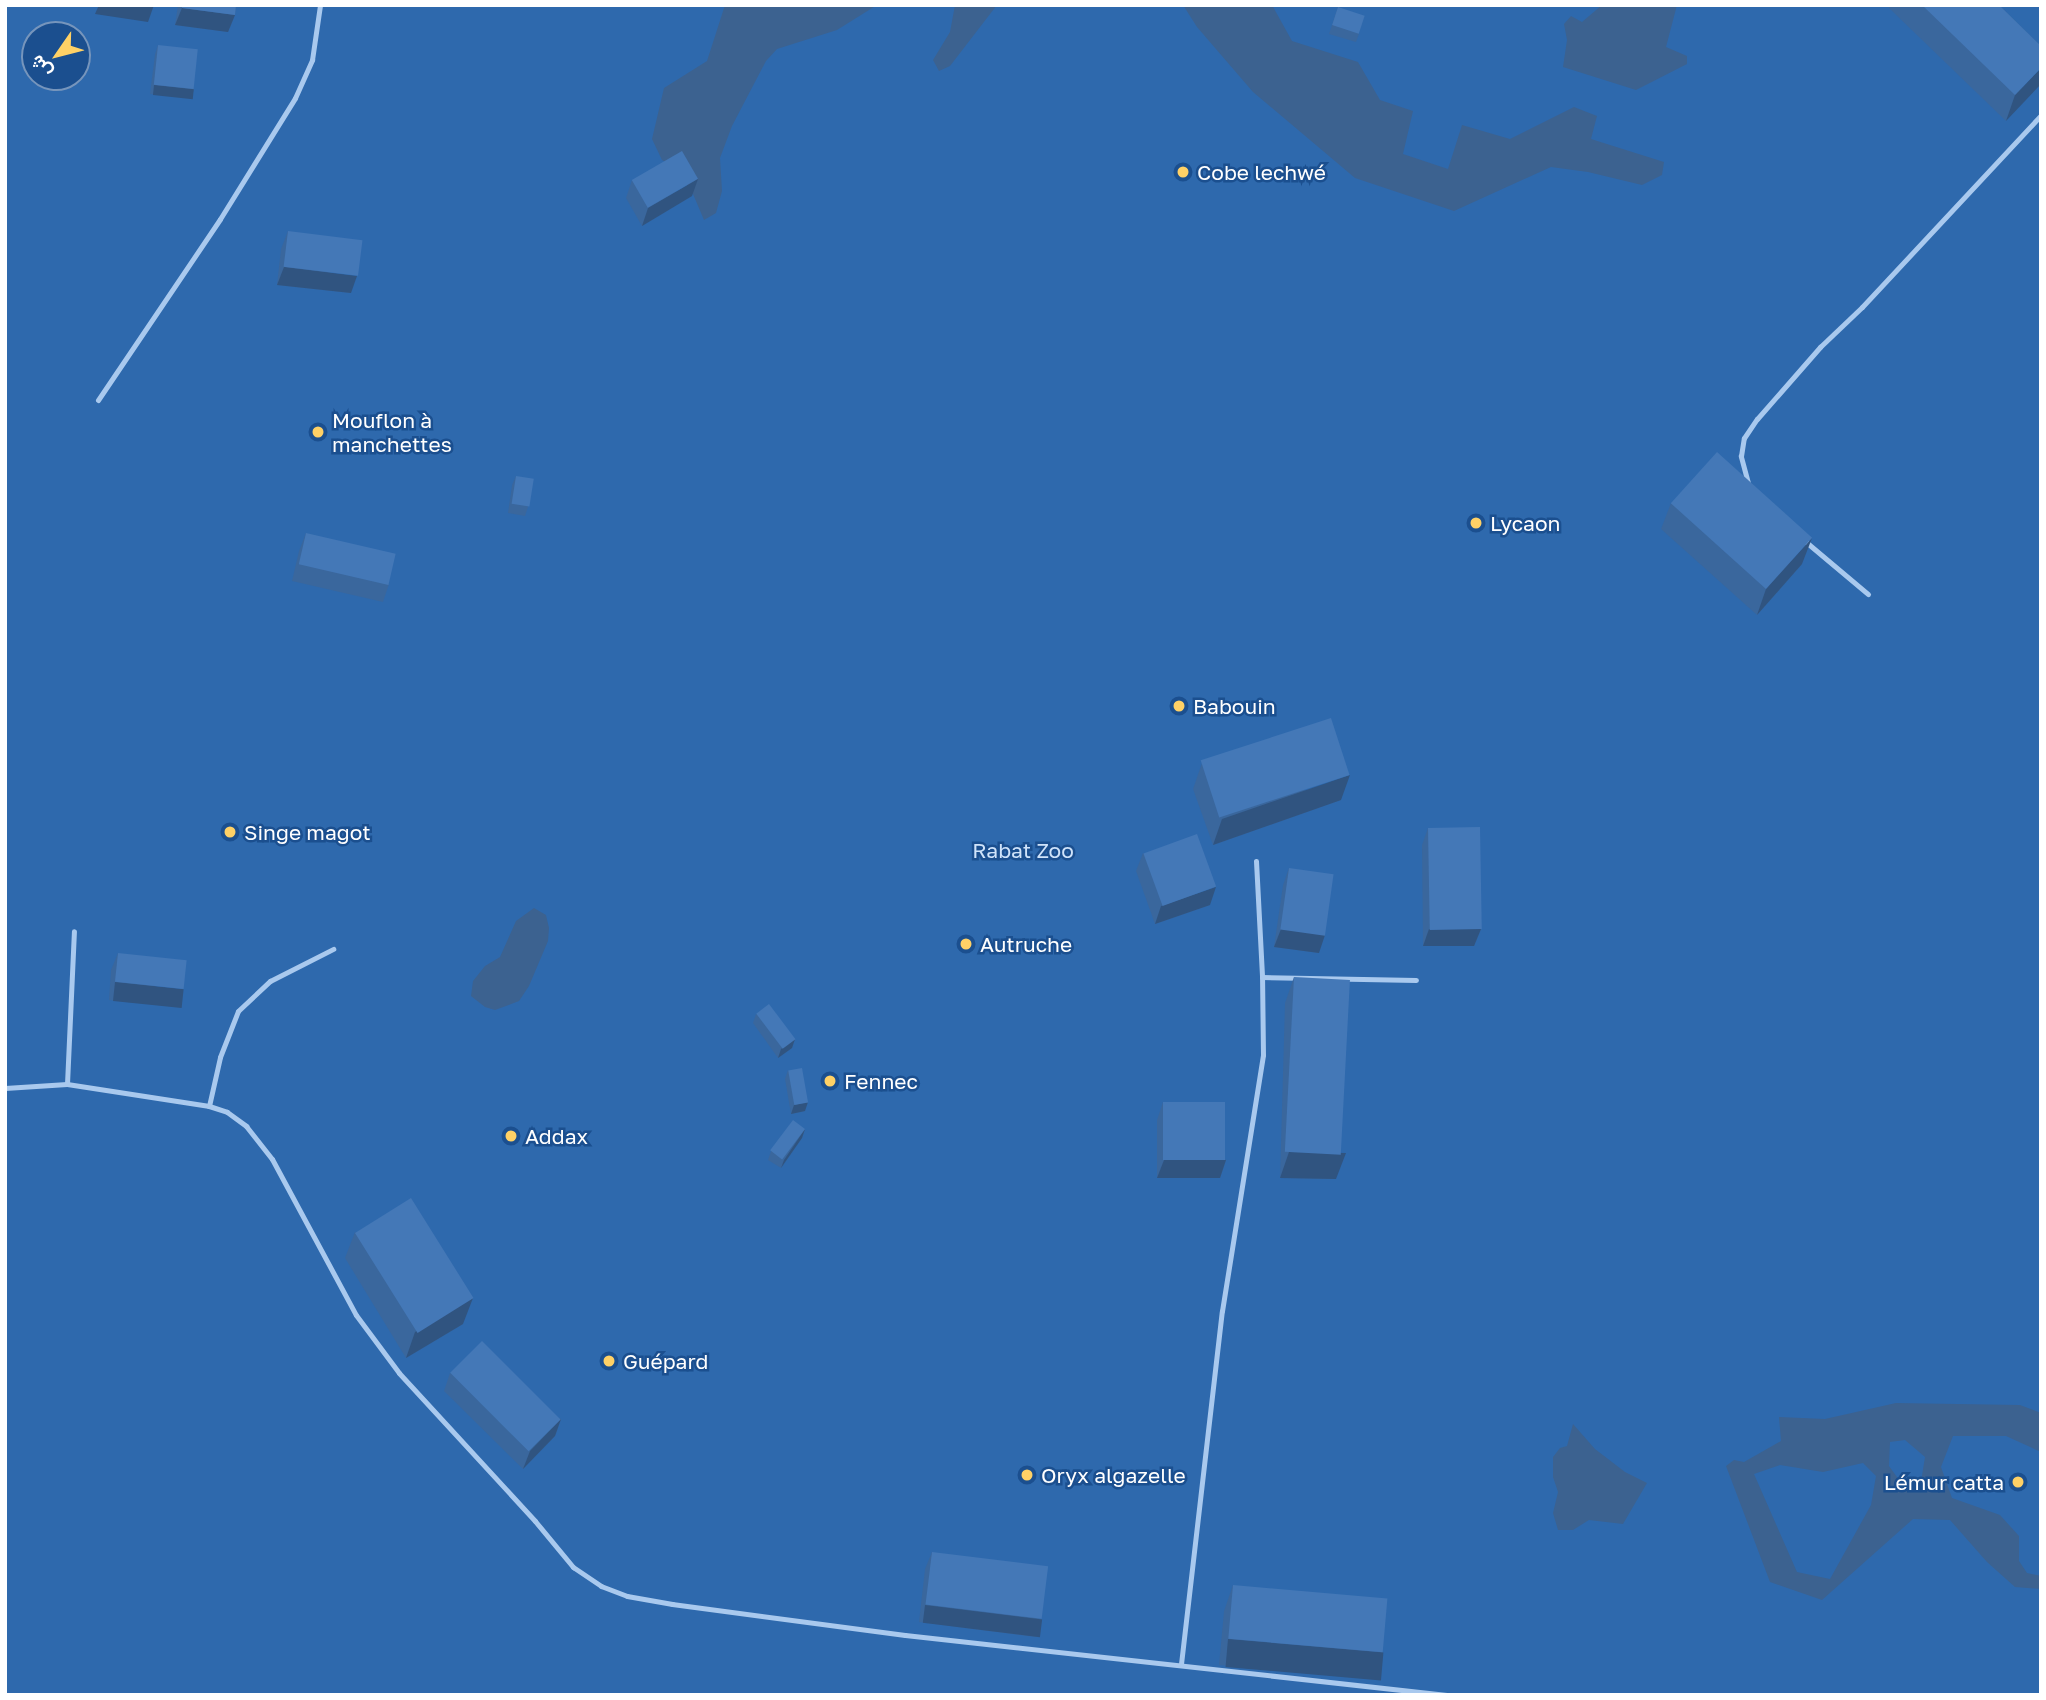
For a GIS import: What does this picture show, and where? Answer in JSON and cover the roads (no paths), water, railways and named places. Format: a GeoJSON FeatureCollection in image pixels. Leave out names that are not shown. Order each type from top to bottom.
{"type":"FeatureCollection","features":[{"type":"Feature","properties":{"kind":"lane"},"geometry":{"type":"LineString","coordinates":[[98,400],[220,219],[295,98],[312,60],[320,5]]}},
{"type":"Feature","properties":{"kind":"lane"},"geometry":{"type":"LineString","coordinates":[[1751,487],[1741,456],[1744,438],[1756,419],[1820,347],[1862,307],[2041,115]]}},
{"type":"Feature","properties":{"kind":"lane"},"geometry":{"type":"LineString","coordinates":[[1800,537],[1868,594]]}},
{"type":"Feature","properties":{"kind":"lane"},"geometry":{"type":"LineString","coordinates":[[1181,1664],[1222,1311],[1263,1055],[1256,861]]}},
{"type":"Feature","properties":{"kind":"lane"},"geometry":{"type":"LineString","coordinates":[[66,1084],[74,931]]}},
{"type":"Feature","properties":{"kind":"lane"},"geometry":{"type":"LineString","coordinates":[[209,1106],[220,1057],[238,1011],[270,981],[333,949]]}},
{"type":"Feature","properties":{"kind":"lane"},"geometry":{"type":"LineString","coordinates":[[1262,977],[1416,980]]}},
{"type":"Feature","properties":{"kind":"lane"},"geometry":{"type":"LineString","coordinates":[[5,1088],[66,1084],[209,1106],[227,1112],[246,1126],[265,1150],[356,1315],[399,1373],[583,1576],[628,1595],[673,1604],[905,1635],[1447,1695]]}},
{"type":"Feature","properties":{"kind":"place","name":"Cobe lechwé"},"geometry":{"type":"Point","coordinates":[1183,172]}},
{"type":"Feature","properties":{"kind":"place","name":"Mouflon à manchettes"},"geometry":{"type":"Point","coordinates":[318,432]}},
{"type":"Feature","properties":{"kind":"place","name":"Lycaon"},"geometry":{"type":"Point","coordinates":[1476,523]}},
{"type":"Feature","properties":{"kind":"place","name":"Babouin"},"geometry":{"type":"Point","coordinates":[1179,706]}},
{"type":"Feature","properties":{"kind":"place","name":"Singe magot"},"geometry":{"type":"Point","coordinates":[230,832]}},
{"type":"Feature","properties":{"kind":"place","name":"Autruche"},"geometry":{"type":"Point","coordinates":[966,944]}},
{"type":"Feature","properties":{"kind":"place","name":"Fennec"},"geometry":{"type":"Point","coordinates":[830,1081]}},
{"type":"Feature","properties":{"kind":"place","name":"Addax"},"geometry":{"type":"Point","coordinates":[511,1136]}},
{"type":"Feature","properties":{"kind":"place","name":"Guépard"},"geometry":{"type":"Point","coordinates":[609,1361]}},
{"type":"Feature","properties":{"kind":"place","name":"Oryx algazelle"},"geometry":{"type":"Point","coordinates":[1027,1475]}},
{"type":"Feature","properties":{"kind":"place","name":"Lémur catta"},"geometry":{"type":"Point","coordinates":[2018,1482]}},
{"type":"Feature","properties":{"kind":"park label","name":"Rabat Zoo"},"geometry":{"type":"Point","coordinates":[1023,850]}}]}
